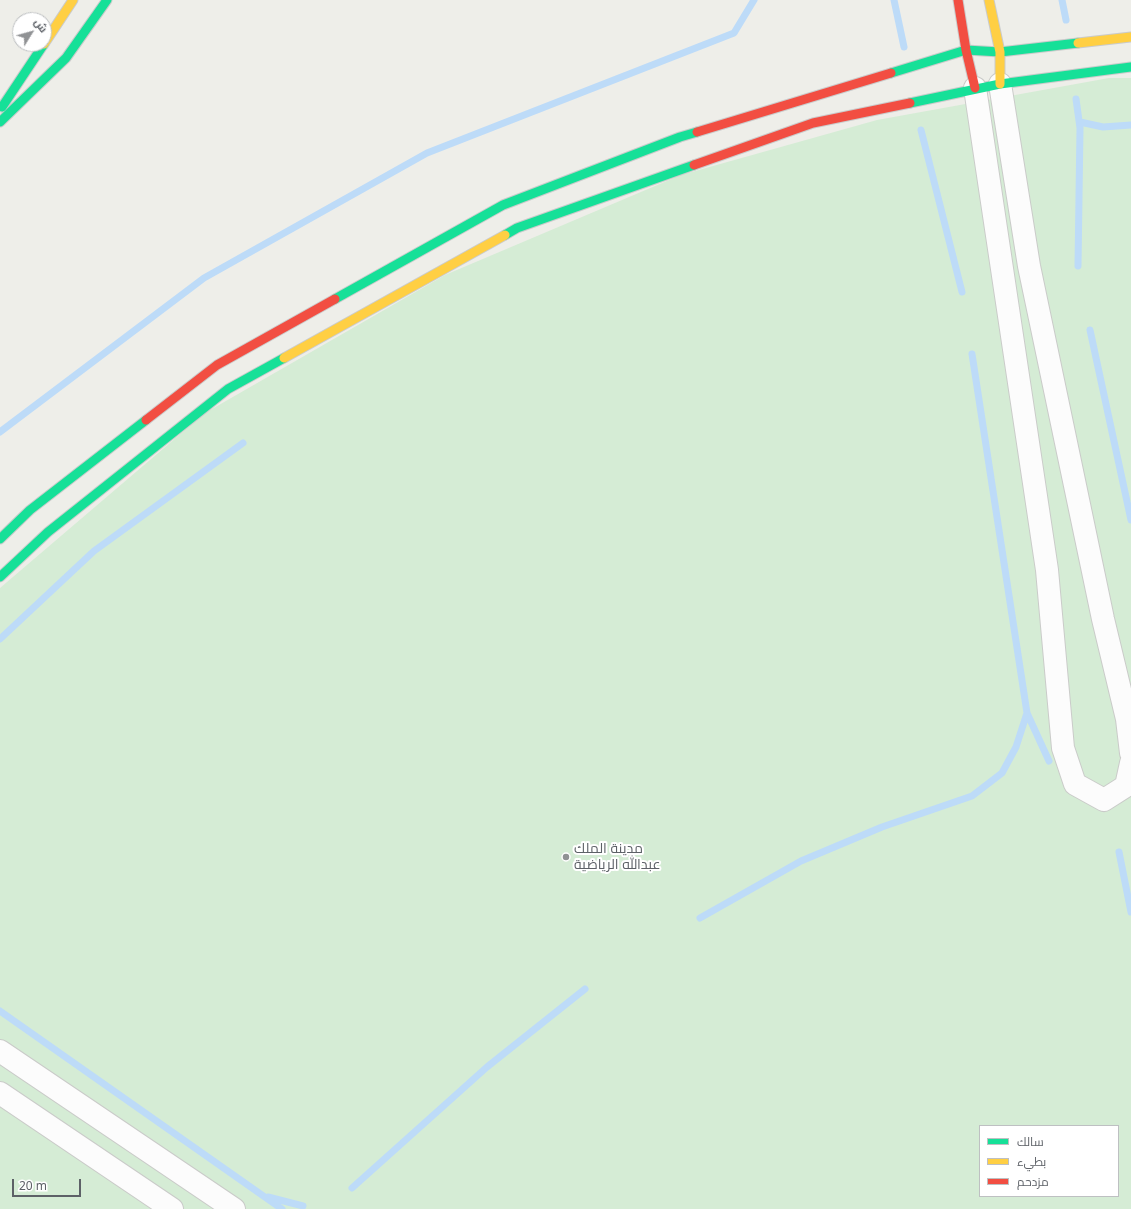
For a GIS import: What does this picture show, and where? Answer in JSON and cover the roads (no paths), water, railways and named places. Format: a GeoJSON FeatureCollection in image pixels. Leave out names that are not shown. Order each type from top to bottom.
{"type":"FeatureCollection","features":[{"type":"Feature","properties":{"kind":"main road"},"geometry":{"type":"LineString","coordinates":[[52,32],[73,0]]}},
{"type":"Feature","properties":{"kind":"main road"},"geometry":{"type":"LineString","coordinates":[[0,122],[66,58],[107,0]]}},
{"type":"Feature","properties":{"kind":"main road"},"geometry":{"type":"LineString","coordinates":[[958,0],[974,88]]}},
{"type":"Feature","properties":{"kind":"main road"},"geometry":{"type":"LineString","coordinates":[[989,0],[1000,52],[1000,84]]}},
{"type":"Feature","properties":{"kind":"main road"},"geometry":{"type":"LineString","coordinates":[[0,539],[30,510],[217,365],[503,204],[680,137],[966,50],[1000,52],[1131,37]]}},
{"type":"Feature","properties":{"kind":"main road"},"geometry":{"type":"LineString","coordinates":[[0,110],[39,52]]}},
{"type":"Feature","properties":{"kind":"main road"},"geometry":{"type":"LineString","coordinates":[[0,577],[48,532],[228,389],[517,228],[813,123],[974,88],[1131,67]]}},
{"type":"Feature","properties":{"kind":"street"},"geometry":{"type":"LineString","coordinates":[[1000,84],[1029,266],[1103,619],[1127,719],[1131,753]]}},
{"type":"Feature","properties":{"kind":"street"},"geometry":{"type":"LineString","coordinates":[[974,88],[1047,570],[1063,748],[1075,784],[1104,800],[1126,786],[1131,763]]}},
{"type":"Feature","properties":{"kind":"street"},"geometry":{"type":"LineString","coordinates":[[0,1052],[234,1209]]}},
{"type":"Feature","properties":{"kind":"street"},"geometry":{"type":"LineString","coordinates":[[0,1093],[172,1209]]}},
{"type":"Feature","properties":{"kind":"waterway"},"geometry":{"type":"LineString","coordinates":[[0,432],[204,278],[427,153],[734,33],[754,0]]}},
{"type":"Feature","properties":{"kind":"waterway"},"geometry":{"type":"LineString","coordinates":[[894,0],[904,47]]}},
{"type":"Feature","properties":{"kind":"waterway"},"geometry":{"type":"LineString","coordinates":[[1062,0],[1066,20]]}},
{"type":"Feature","properties":{"kind":"waterway"},"geometry":{"type":"LineString","coordinates":[[1076,99],[1080,128],[1078,266]]}},
{"type":"Feature","properties":{"kind":"waterway"},"geometry":{"type":"LineString","coordinates":[[1080,122],[1103,127],[1131,125]]}},
{"type":"Feature","properties":{"kind":"waterway"},"geometry":{"type":"LineString","coordinates":[[921,130],[962,292]]}},
{"type":"Feature","properties":{"kind":"waterway"},"geometry":{"type":"LineString","coordinates":[[1090,330],[1131,520]]}},
{"type":"Feature","properties":{"kind":"waterway"},"geometry":{"type":"LineString","coordinates":[[972,354],[1027,713],[1049,761]]}},
{"type":"Feature","properties":{"kind":"waterway"},"geometry":{"type":"LineString","coordinates":[[0,639],[94,551],[243,443]]}},
{"type":"Feature","properties":{"kind":"waterway"},"geometry":{"type":"LineString","coordinates":[[700,918],[801,861],[882,827],[972,796],[1002,773],[1016,747],[1027,713]]}},
{"type":"Feature","properties":{"kind":"waterway"},"geometry":{"type":"LineString","coordinates":[[1119,852],[1131,912]]}},
{"type":"Feature","properties":{"kind":"waterway"},"geometry":{"type":"LineString","coordinates":[[352,1188],[487,1067],[585,989]]}},
{"type":"Feature","properties":{"kind":"waterway"},"geometry":{"type":"LineString","coordinates":[[0,1011],[282,1209]]}},
{"type":"Feature","properties":{"kind":"waterway"},"geometry":{"type":"LineString","coordinates":[[268,1197],[303,1206]]}},
{"type":"Feature","properties":{"kind":"place","name":"مدينة الملك عبدالله الرياضية"},"geometry":{"type":"Point","coordinates":[566,857]}}]}
